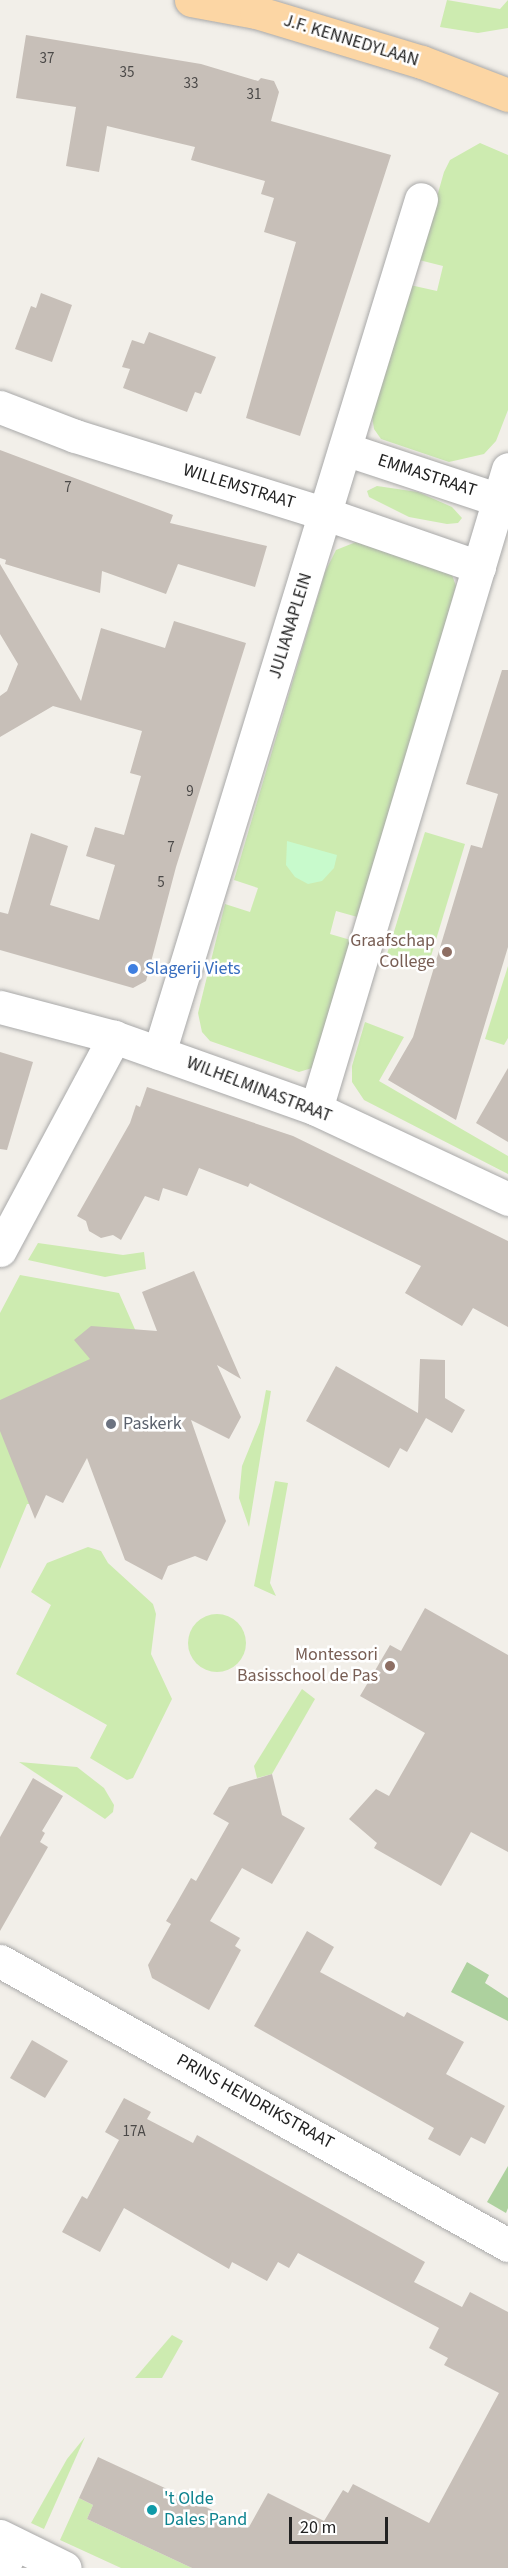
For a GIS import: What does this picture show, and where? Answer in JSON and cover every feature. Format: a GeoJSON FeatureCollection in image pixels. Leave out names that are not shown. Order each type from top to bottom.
{"type":"FeatureCollection","features":[{"type":"Feature","properties":{"kind":"main road","name":"J.F. KENNEDYLAAN"},"geometry":{"type":"LineString","coordinates":[[191,0],[256,12],[422,62],[508,95]]}},
{"type":"Feature","properties":{"kind":"street","name":"JULIANAPLEIN"},"geometry":{"type":"LineString","coordinates":[[159,1053],[421,198]]}},
{"type":"Feature","properties":{"kind":"street","name":"WILLEMSTRAAT"},"geometry":{"type":"LineString","coordinates":[[0,407],[75,436],[326,514],[479,567]]}},
{"type":"Feature","properties":{"kind":"street","name":"EMMASTRAAT"},"geometry":{"type":"LineString","coordinates":[[345,449],[505,491]]}},
{"type":"Feature","properties":{"kind":"street"},"geometry":{"type":"LineString","coordinates":[[316,1109],[479,567],[505,491]]}},
{"type":"Feature","properties":{"kind":"street","name":"WILHELMINASTRAAT"},"geometry":{"type":"LineString","coordinates":[[0,1007],[114,1037],[316,1109],[508,1199]]}},
{"type":"Feature","properties":{"kind":"street"},"geometry":{"type":"LineString","coordinates":[[0,1250],[114,1037]]}},
{"type":"Feature","properties":{"kind":"street","name":"PRINS HENDRIKSTRAAT"},"geometry":{"type":"LineString","coordinates":[[0,1961],[508,2245]]}},
{"type":"Feature","properties":{"kind":"street"},"geometry":{"type":"LineString","coordinates":[[5,2549],[65,2568]]}},
{"type":"Feature","properties":{"kind":"green space"},"geometry":{"type":"Polygon","coordinates":[[[447,0],[500,9],[508,0],[508,28],[478,33],[440,27],[447,0]]]}},
{"type":"Feature","properties":{"kind":"green space"},"geometry":{"type":"Polygon","coordinates":[[[480,143],[508,155],[508,410],[496,441],[484,454],[449,462],[381,439],[374,429],[372,416],[410,285],[437,291],[443,266],[419,260],[444,172],[450,160],[480,143]]]}},
{"type":"Feature","properties":{"kind":"green space"},"geometry":{"type":"Polygon","coordinates":[[[377,486],[418,492],[452,507],[462,518],[458,523],[447,524],[409,517],[369,497],[367,491],[377,486]]]}},
{"type":"Feature","properties":{"kind":"green space"},"geometry":{"type":"Polygon","coordinates":[[[356,542],[452,575],[456,586],[361,918],[336,911],[330,934],[354,941],[312,1068],[299,1072],[210,1041],[202,1032],[198,1013],[225,904],[250,912],[258,888],[234,880],[325,572],[336,550],[356,542]]]}},
{"type":"Feature","properties":{"kind":"green space"},"geometry":{"type":"Polygon","coordinates":[[[425,832],[465,844],[428,966],[387,954],[425,832]]]}},
{"type":"Feature","properties":{"kind":"green space"},"geometry":{"type":"Polygon","coordinates":[[[287,841],[337,855],[334,868],[322,881],[308,884],[295,877],[286,865],[287,841]]]}},
{"type":"Feature","properties":{"kind":"green space"},"geometry":{"type":"Polygon","coordinates":[[[508,966],[508,1038],[504,1045],[485,1039],[508,966]]]}},
{"type":"Feature","properties":{"kind":"green space"},"geometry":{"type":"Polygon","coordinates":[[[365,1022],[404,1037],[379,1081],[508,1156],[508,1174],[364,1100],[352,1082],[352,1066],[365,1022]]]}},
{"type":"Feature","properties":{"kind":"green space"},"geometry":{"type":"Polygon","coordinates":[[[38,1243],[123,1255],[144,1252],[146,1269],[105,1277],[28,1260],[38,1243]]]}},
{"type":"Feature","properties":{"kind":"green space"},"geometry":{"type":"Polygon","coordinates":[[[20,1275],[119,1293],[141,1343],[32,1504],[27,1504],[0,1569],[0,1313],[20,1275]]]}},
{"type":"Feature","properties":{"kind":"green space"},"geometry":{"type":"Polygon","coordinates":[[[266,1390],[271,1391],[249,1527],[239,1498],[242,1466],[260,1422],[266,1390]]]}},
{"type":"Feature","properties":{"kind":"green space"},"geometry":{"type":"Polygon","coordinates":[[[275,1481],[288,1483],[270,1583],[276,1596],[254,1586],[275,1481]]]}},
{"type":"Feature","properties":{"kind":"green space"},"geometry":{"type":"Polygon","coordinates":[[[88,1547],[101,1551],[108,1563],[153,1604],[156,1614],[151,1654],[172,1699],[133,1778],[127,1780],[90,1758],[107,1725],[16,1674],[51,1605],[31,1592],[47,1563],[88,1547]]]}},
{"type":"Feature","properties":{"kind":"green space"},"geometry":{"type":"Polygon","coordinates":[[[217,1614],[233,1619],[241,1627],[246,1643],[241,1659],[233,1667],[217,1672],[201,1667],[193,1659],[188,1643],[193,1627],[201,1619],[217,1614]]]}},
{"type":"Feature","properties":{"kind":"green space"},"geometry":{"type":"Polygon","coordinates":[[[302,1689],[315,1699],[272,1774],[257,1778],[254,1766],[302,1689]]]}},
{"type":"Feature","properties":{"kind":"green space"},"geometry":{"type":"Polygon","coordinates":[[[19,1762],[77,1767],[104,1788],[114,1805],[113,1812],[105,1819],[19,1762]]]}},
{"type":"Feature","properties":{"kind":"green space"},"geometry":{"type":"Polygon","coordinates":[[[467,1962],[489,1975],[485,1983],[508,1998],[508,2021],[451,1992],[467,1962]]]}},
{"type":"Feature","properties":{"kind":"green space"},"geometry":{"type":"Polygon","coordinates":[[[508,2166],[508,2208],[506,2213],[487,2202],[508,2166]]]}},
{"type":"Feature","properties":{"kind":"green space"},"geometry":{"type":"Polygon","coordinates":[[[172,2335],[183,2341],[162,2378],[135,2378],[172,2335]]]}},
{"type":"Feature","properties":{"kind":"green space"},"geometry":{"type":"Polygon","coordinates":[[[85,2437],[44,2529],[31,2523],[67,2459],[85,2437]]]}},
{"type":"Feature","properties":{"kind":"green space"},"geometry":{"type":"Polygon","coordinates":[[[79,2498],[93,2505],[87,2519],[192,2568],[121,2568],[60,2540],[79,2498]]]}},
{"type":"Feature","properties":{"kind":"building"},"geometry":{"type":"Polygon","coordinates":[[[26,35],[201,64],[258,81],[261,78],[274,81],[279,92],[271,121],[391,155],[300,436],[246,418],[296,242],[264,232],[274,198],[261,194],[265,181],[191,160],[195,147],[107,126],[99,172],[66,166],[76,107],[16,98],[26,35]]]}},
{"type":"Feature","properties":{"kind":"building"},"geometry":{"type":"Polygon","coordinates":[[[41,293],[72,305],[52,362],[15,349],[31,306],[36,308],[41,293]]]}},
{"type":"Feature","properties":{"kind":"building"},"geometry":{"type":"Polygon","coordinates":[[[149,332],[216,357],[201,394],[195,392],[187,412],[123,388],[130,369],[122,367],[132,340],[144,344],[149,332]]]}},
{"type":"Feature","properties":{"kind":"building"},"geometry":{"type":"Polygon","coordinates":[[[0,450],[173,515],[170,523],[267,546],[255,587],[178,564],[166,594],[102,571],[100,593],[5,564],[6,560],[0,558],[0,450]]]}},
{"type":"Feature","properties":{"kind":"building"},"geometry":{"type":"Polygon","coordinates":[[[0,564],[81,701],[101,628],[165,648],[174,621],[246,643],[176,867],[146,981],[133,988],[0,950],[0,912],[8,914],[31,833],[68,846],[50,905],[99,920],[115,865],[86,856],[95,827],[124,835],[141,776],[130,773],[142,731],[53,706],[0,737],[0,696],[7,691],[18,664],[0,634],[0,564]]]}},
{"type":"Feature","properties":{"kind":"building"},"geometry":{"type":"Polygon","coordinates":[[[502,670],[508,670],[508,947],[456,1120],[388,1080],[413,1037],[471,845],[482,848],[498,794],[466,784],[502,670]]]}},
{"type":"Feature","properties":{"kind":"building"},"geometry":{"type":"Polygon","coordinates":[[[0,1052],[33,1062],[7,1150],[0,1149],[0,1052]]]}},
{"type":"Feature","properties":{"kind":"building"},"geometry":{"type":"Polygon","coordinates":[[[508,1068],[508,1142],[476,1123],[508,1068]]]}},
{"type":"Feature","properties":{"kind":"building"},"geometry":{"type":"Polygon","coordinates":[[[147,1087],[293,1136],[508,1241],[508,1327],[473,1308],[462,1326],[405,1293],[421,1266],[250,1183],[248,1187],[199,1168],[187,1196],[163,1188],[159,1201],[145,1196],[121,1240],[113,1235],[101,1238],[89,1231],[86,1221],[77,1216],[130,1123],[136,1105],[140,1107],[147,1087]]]}},
{"type":"Feature","properties":{"kind":"building","name":"Paskerk"},"geometry":{"type":"Polygon","coordinates":[[[194,1271],[241,1379],[217,1365],[241,1417],[229,1439],[191,1420],[226,1521],[207,1561],[195,1556],[168,1566],[162,1580],[125,1560],[87,1458],[63,1503],[46,1495],[35,1519],[0,1431],[0,1400],[90,1359],[74,1340],[91,1326],[157,1331],[142,1292],[194,1271]]]}},
{"type":"Feature","properties":{"kind":"building"},"geometry":{"type":"Polygon","coordinates":[[[420,1359],[445,1360],[445,1398],[465,1410],[452,1433],[426,1418],[407,1452],[400,1448],[389,1468],[306,1421],[336,1366],[418,1413],[420,1359]]]}},
{"type":"Feature","properties":{"kind":"building"},"geometry":{"type":"Polygon","coordinates":[[[425,1608],[508,1655],[508,1852],[471,1832],[441,1886],[374,1848],[377,1843],[349,1819],[376,1789],[389,1796],[425,1733],[360,1696],[390,1645],[401,1651],[425,1608]]]}},
{"type":"Feature","properties":{"kind":"building"},"geometry":{"type":"Polygon","coordinates":[[[272,1774],[282,1815],[305,1828],[272,1884],[242,1868],[210,1921],[240,1938],[235,1946],[241,1950],[209,2010],[152,1978],[148,1965],[171,1924],[166,1921],[191,1878],[196,1881],[229,1823],[213,1814],[229,1787],[272,1774]]]}},
{"type":"Feature","properties":{"kind":"building"},"geometry":{"type":"Polygon","coordinates":[[[33,1778],[63,1796],[42,1831],[45,1833],[40,1842],[48,1847],[0,1931],[0,1837],[33,1778]]]}},
{"type":"Feature","properties":{"kind":"building"},"geometry":{"type":"Polygon","coordinates":[[[307,1931],[334,1947],[320,1972],[404,2017],[407,2012],[464,2042],[446,2074],[505,2106],[485,2144],[471,2137],[460,2156],[428,2139],[434,2128],[254,2026],[307,1931]]]}},
{"type":"Feature","properties":{"kind":"building"},"geometry":{"type":"Polygon","coordinates":[[[32,2040],[68,2061],[45,2098],[10,2078],[32,2040]]]}},
{"type":"Feature","properties":{"kind":"building"},"geometry":{"type":"Polygon","coordinates":[[[124,2098],[151,2112],[147,2119],[193,2143],[197,2135],[425,2262],[414,2282],[462,2307],[470,2292],[508,2312],[508,2568],[192,2568],[87,2519],[93,2505],[79,2498],[98,2457],[249,2527],[268,2493],[324,2521],[343,2490],[348,2493],[353,2484],[429,2523],[499,2393],[444,2365],[448,2358],[429,2348],[439,2328],[298,2253],[289,2268],[278,2262],[267,2281],[232,2262],[229,2269],[124,2208],[100,2252],[62,2232],[82,2196],[87,2199],[119,2140],[105,2132],[124,2098]]]}},
{"type":"Feature","properties":{"kind":"place","name":"Graafschap College"},"geometry":{"type":"Point","coordinates":[447,952]}},
{"type":"Feature","properties":{"kind":"place","name":"Slagerij Viets"},"geometry":{"type":"Point","coordinates":[133,969]}},
{"type":"Feature","properties":{"kind":"place","name":"Paskerk"},"geometry":{"type":"Point","coordinates":[111,1424]}},
{"type":"Feature","properties":{"kind":"place","name":"Montessori Basisschool de Pas"},"geometry":{"type":"Point","coordinates":[390,1666]}},
{"type":"Feature","properties":{"kind":"place","name":"'t Olde Dales Pand"},"geometry":{"type":"Point","coordinates":[152,2510]}}]}
